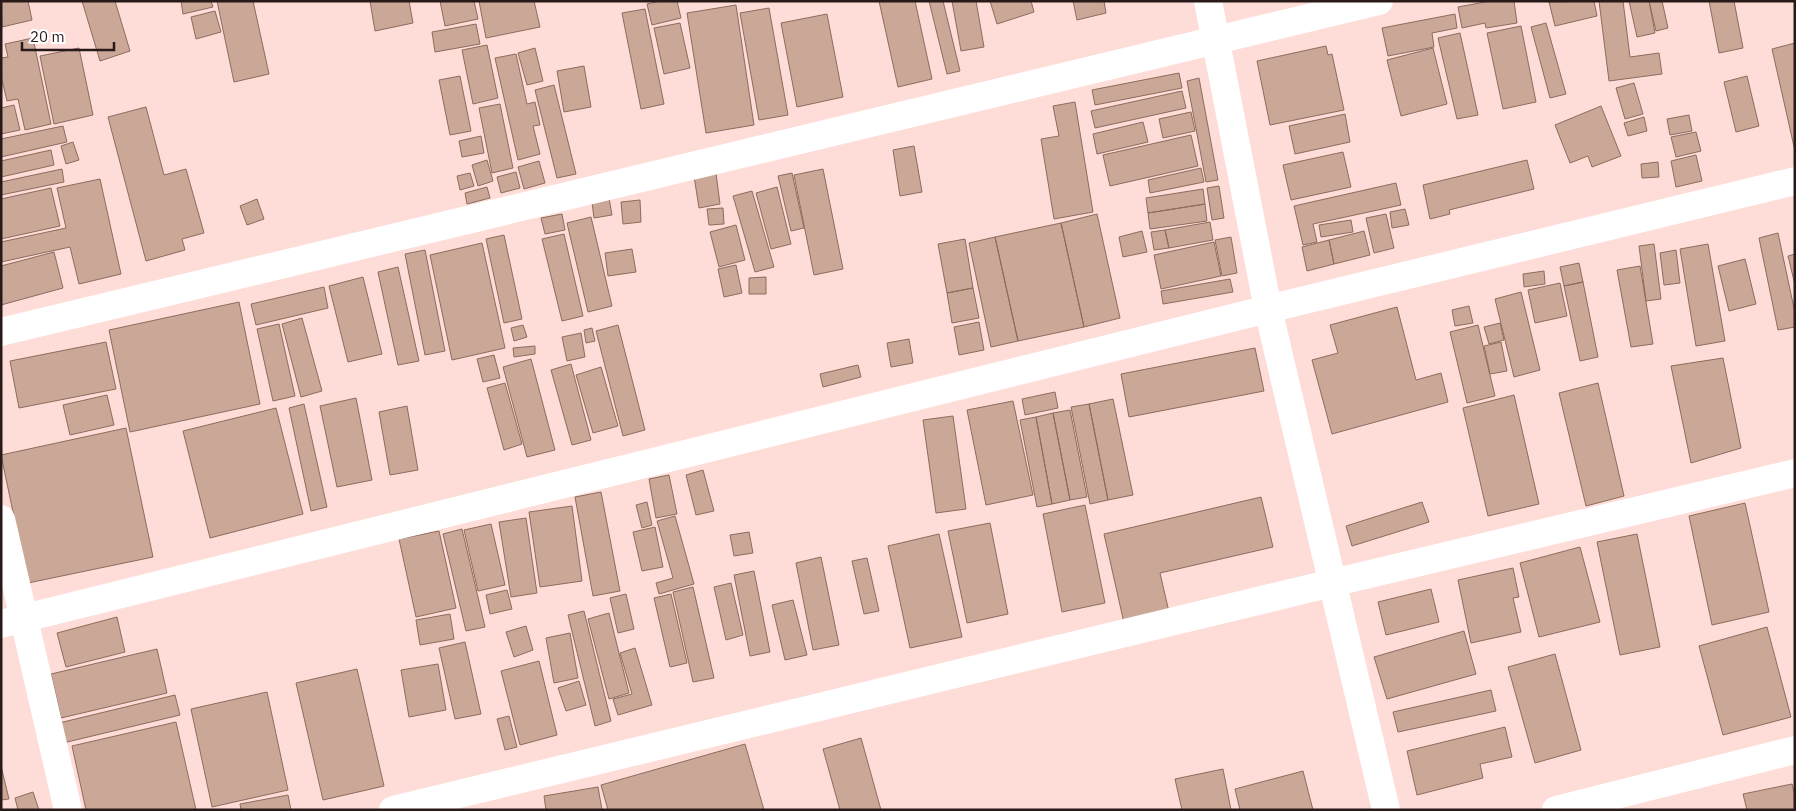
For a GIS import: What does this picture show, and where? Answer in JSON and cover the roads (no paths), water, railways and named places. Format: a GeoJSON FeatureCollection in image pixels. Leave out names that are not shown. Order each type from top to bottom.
{"type":"FeatureCollection","features":[{"type":"Feature","properties":{"kind":"street"},"geometry":{"type":"LineString","coordinates":[[1208,1],[1268,309],[1386,810]]}},
{"type":"Feature","properties":{"kind":"street"},"geometry":{"type":"LineString","coordinates":[[1,332],[1379,1]]}},
{"type":"Feature","properties":{"kind":"street"},"geometry":{"type":"LineString","coordinates":[[12,621],[1268,309],[1795,181]]}},
{"type":"Feature","properties":{"kind":"street"},"geometry":{"type":"LineString","coordinates":[[393,810],[1332,582],[1795,473]]}},
{"type":"Feature","properties":{"kind":"street"},"geometry":{"type":"LineString","coordinates":[[1,519],[12,621],[68,810]]}},
{"type":"Feature","properties":{"kind":"street"},"geometry":{"type":"LineString","coordinates":[[1556,810],[1795,750]]}}]}
